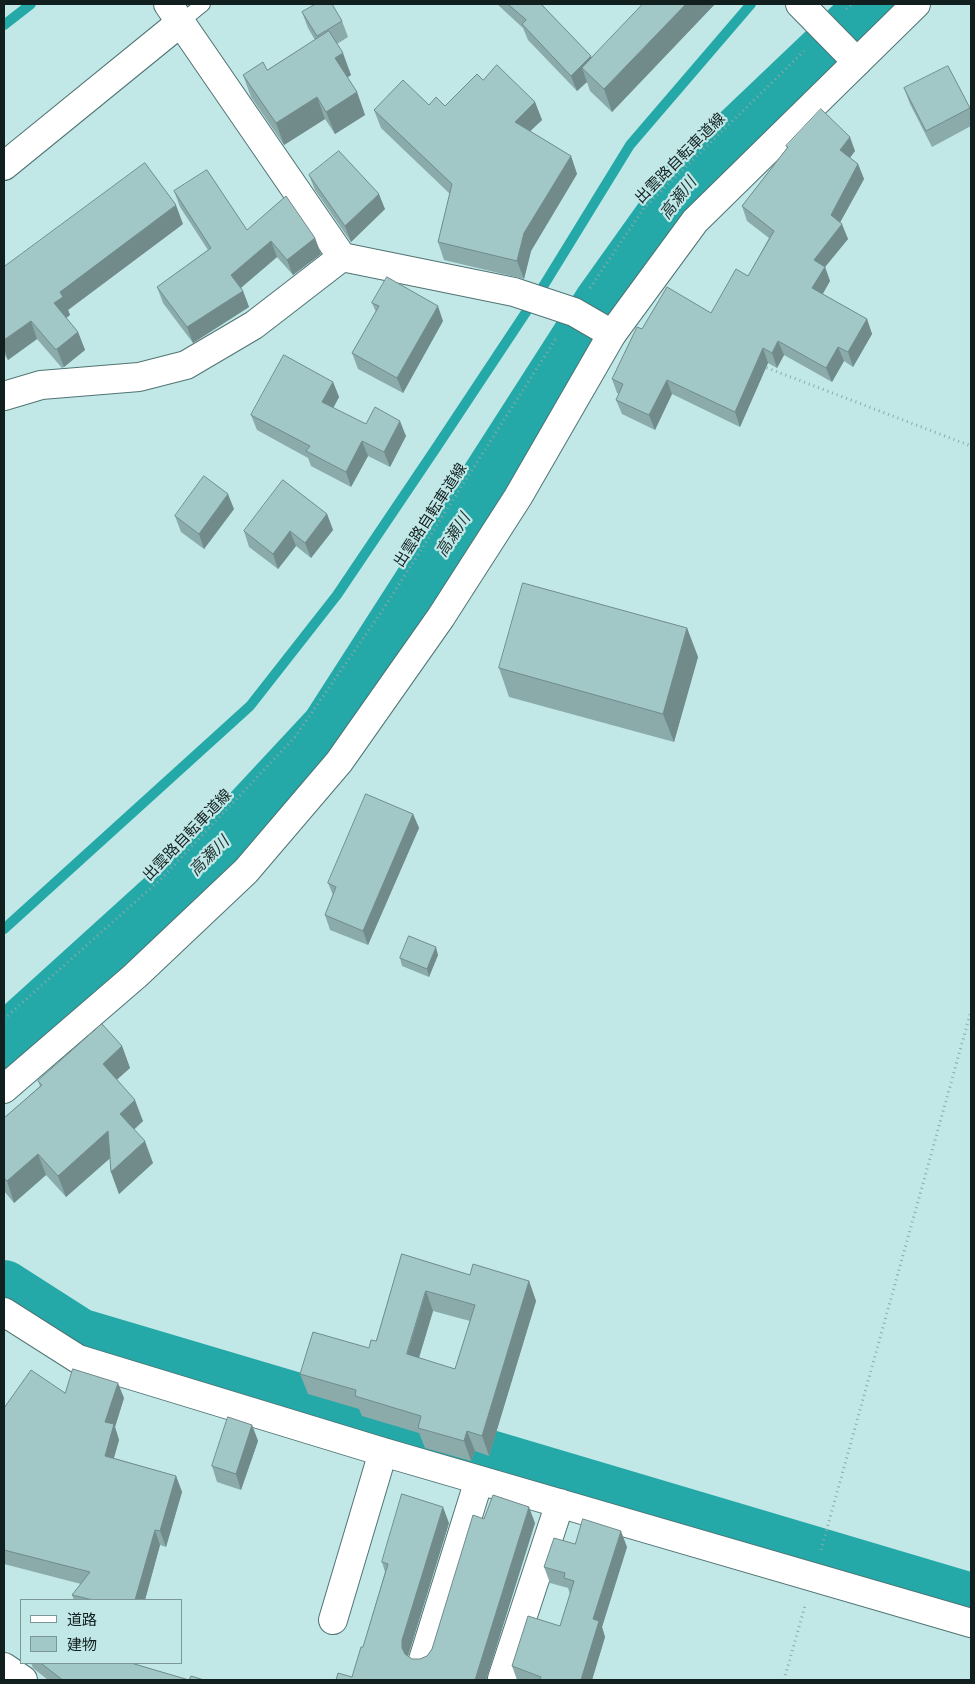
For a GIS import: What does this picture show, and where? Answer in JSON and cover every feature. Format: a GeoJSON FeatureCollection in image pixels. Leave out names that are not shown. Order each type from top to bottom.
{"type":"FeatureCollection","features":[{"type":"Feature","properties":{"kind":"street"},"geometry":{"type":"LineString","coordinates":[[800,4],[857,62]]}},
{"type":"Feature","properties":{"kind":"street"},"geometry":{"type":"LineString","coordinates":[[4,1089],[134,976],[246,871],[339,762],[441,617],[512,505],[612,334],[695,221],[916,4]]}},
{"type":"Feature","properties":{"kind":"street"},"geometry":{"type":"LineString","coordinates":[[4,166],[174,13],[342,257],[514,292],[574,312],[612,334]]}},
{"type":"Feature","properties":{"kind":"street"},"geometry":{"type":"LineString","coordinates":[[4,396],[41,384],[139,377],[186,364],[254,325],[342,257]]}},
{"type":"Feature","properties":{"kind":"street"},"geometry":{"type":"LineString","coordinates":[[4,1312],[78,1359],[383,1452],[971,1623]]}},
{"type":"Feature","properties":{"kind":"street"},"geometry":{"type":"LineString","coordinates":[[333,1620],[383,1452]]}},
{"type":"Feature","properties":{"kind":"street"},"geometry":{"type":"LineString","coordinates":[[423,1660],[479,1480]]}},
{"type":"Feature","properties":{"kind":"street"},"geometry":{"type":"LineString","coordinates":[[502,1679],[560,1503]]}},
{"type":"Feature","properties":{"kind":"street"},"geometry":{"type":"LineString","coordinates":[[4,1667],[23,1680]]}},
{"type":"Feature","properties":{"kind":"lane"},"geometry":{"type":"LineString","coordinates":[[174,13],[203,4]]}},
{"type":"Feature","properties":{"kind":"path"},"geometry":{"type":"LineString","coordinates":[[845,10],[852,4]]}},
{"type":"Feature","properties":{"kind":"path","name":"出雲路自転車道線"},"geometry":{"type":"LineString","coordinates":[[4,1019],[161,879],[295,737],[382,611],[574,312],[644,208],[810,45]]}},
{"type":"Feature","properties":{"kind":"path"},"geometry":{"type":"LineString","coordinates":[[754,363],[971,446]]}},
{"type":"Feature","properties":{"kind":"path"},"geometry":{"type":"LineString","coordinates":[[784,1680],[971,1011]]}},
{"type":"Feature","properties":{"kind":"building"},"geometry":{"type":"Polygon","coordinates":[[[316,4],[332,4],[342,21],[317,36],[302,12],[316,4]]]}},
{"type":"Feature","properties":{"kind":"building"},"geometry":{"type":"Polygon","coordinates":[[[508,4],[541,4],[591,56],[571,76],[522,24],[526,20],[508,4]]]}},
{"type":"Feature","properties":{"kind":"building"},"geometry":{"type":"Polygon","coordinates":[[[643,4],[686,4],[604,89],[582,68],[643,4]]]}},
{"type":"Feature","properties":{"kind":"building"},"geometry":{"type":"Polygon","coordinates":[[[329,31],[343,53],[335,58],[357,92],[326,112],[317,97],[276,123],[243,75],[263,62],[267,70],[329,31]]]}},
{"type":"Feature","properties":{"kind":"building"},"geometry":{"type":"Polygon","coordinates":[[[497,65],[535,102],[515,122],[571,156],[524,233],[517,261],[438,242],[452,184],[374,110],[403,80],[429,105],[436,97],[445,106],[477,74],[483,80],[497,65]]]}},
{"type":"Feature","properties":{"kind":"building"},"geometry":{"type":"Polygon","coordinates":[[[948,66],[970,108],[926,131],[904,88],[948,66]]]}},
{"type":"Feature","properties":{"kind":"building"},"geometry":{"type":"Polygon","coordinates":[[[821,109],[850,137],[840,150],[858,164],[831,215],[842,224],[814,260],[825,267],[812,288],[867,319],[848,352],[838,347],[826,368],[778,341],[772,353],[763,348],[735,412],[667,380],[649,415],[616,400],[623,384],[612,379],[637,327],[642,329],[667,287],[711,313],[736,269],[748,276],[774,231],[742,206],[788,147],[786,146],[821,109]]]}},
{"type":"Feature","properties":{"kind":"building"},"geometry":{"type":"Polygon","coordinates":[[[339,151],[379,194],[345,226],[309,175],[339,151]]]}},
{"type":"Feature","properties":{"kind":"building"},"geometry":{"type":"Polygon","coordinates":[[[145,163],[176,205],[60,292],[63,297],[54,303],[78,332],[55,349],[31,321],[4,340],[4,267],[145,163]]]}},
{"type":"Feature","properties":{"kind":"building"},"geometry":{"type":"Polygon","coordinates":[[[207,170],[247,230],[286,196],[315,238],[287,260],[271,241],[231,275],[243,291],[187,327],[157,287],[211,248],[174,191],[207,170]]]}},
{"type":"Feature","properties":{"kind":"building"},"geometry":{"type":"Polygon","coordinates":[[[387,277],[438,306],[397,378],[352,353],[379,306],[372,303],[387,277]]]}},
{"type":"Feature","properties":{"kind":"building"},"geometry":{"type":"Polygon","coordinates":[[[284,355],[333,382],[322,402],[366,424],[375,407],[400,421],[384,452],[362,441],[346,472],[306,451],[310,446],[251,415],[284,355]]]}},
{"type":"Feature","properties":{"kind":"building"},"geometry":{"type":"Polygon","coordinates":[[[204,476],[228,494],[199,534],[175,516],[204,476]]]}},
{"type":"Feature","properties":{"kind":"building"},"geometry":{"type":"Polygon","coordinates":[[[283,480],[327,514],[305,543],[290,531],[273,554],[244,531],[283,480]]]}},
{"type":"Feature","properties":{"kind":"building"},"geometry":{"type":"Polygon","coordinates":[[[523,583],[687,628],[663,714],[499,668],[523,583]]]}},
{"type":"Feature","properties":{"kind":"building"},"geometry":{"type":"Polygon","coordinates":[[[366,794],[413,814],[363,931],[325,915],[336,887],[328,883],[366,794]]]}},
{"type":"Feature","properties":{"kind":"building"},"geometry":{"type":"Polygon","coordinates":[[[409,936],[436,947],[427,969],[400,958],[409,936]]]}},
{"type":"Feature","properties":{"kind":"building"},"geometry":{"type":"Polygon","coordinates":[[[102,1024],[122,1046],[103,1064],[135,1100],[120,1114],[145,1141],[111,1172],[108,1131],[58,1176],[38,1154],[7,1181],[4,1178],[4,1118],[42,1085],[38,1081],[102,1024]]]}},
{"type":"Feature","properties":{"kind":"building"},"geometry":{"type":"Polygon","coordinates":[[[402,1254],[470,1275],[473,1264],[529,1281],[482,1436],[467,1431],[464,1441],[418,1428],[421,1416],[355,1396],[356,1390],[300,1374],[313,1332],[369,1348],[371,1340],[376,1341],[402,1254]],[[426,1291],[407,1354],[455,1369],[475,1305],[426,1291]]]}},
{"type":"Feature","properties":{"kind":"building"},"geometry":{"type":"Polygon","coordinates":[[[73,1369],[118,1383],[105,1422],[114,1424],[105,1456],[176,1476],[160,1531],[155,1530],[135,1599],[89,1599],[72,1595],[90,1572],[4,1550],[4,1408],[31,1370],[65,1393],[73,1369]]]}},
{"type":"Feature","properties":{"kind":"building"},"geometry":{"type":"Polygon","coordinates":[[[228,1417],[252,1425],[236,1474],[212,1466],[228,1417]]]}},
{"type":"Feature","properties":{"kind":"building"},"geometry":{"type":"Polygon","coordinates":[[[402,1494],[443,1507],[402,1640],[402,1648],[405,1654],[412,1659],[420,1659],[427,1656],[432,1649],[473,1515],[484,1519],[493,1495],[529,1507],[475,1680],[336,1680],[338,1673],[352,1677],[361,1647],[363,1647],[388,1564],[382,1562],[402,1494]]]}},
{"type":"Feature","properties":{"kind":"building"},"geometry":{"type":"Polygon","coordinates":[[[583,1519],[621,1531],[593,1619],[599,1621],[581,1680],[540,1680],[541,1677],[512,1666],[528,1616],[560,1626],[574,1581],[564,1578],[565,1573],[544,1567],[554,1538],[575,1544],[583,1519]]]}},
{"type":"Feature","properties":{"kind":"building"},"geometry":{"type":"Polygon","coordinates":[[[42,1664],[134,1664],[189,1680],[63,1680],[42,1664]]]}},
{"type":"Feature","properties":{"kind":"building"},"geometry":{"type":"Polygon","coordinates":[[[191,1676],[204,1680],[189,1680],[191,1676]]]}},
{"type":"Feature","properties":{"kind":"waterway"},"geometry":{"type":"LineString","coordinates":[[4,25],[31,4]]}},
{"type":"Feature","properties":{"kind":"waterway"},"geometry":{"type":"LineString","coordinates":[[4,929],[250,706],[337,595],[544,285],[630,145],[751,4]]}},
{"type":"Feature","properties":{"kind":"waterway","name":"高瀬川"},"geometry":{"type":"LineString","coordinates":[[4,1043],[207,859],[329,728],[601,304],[688,182],[875,4]]}},
{"type":"Feature","properties":{"kind":"waterway"},"geometry":{"type":"LineString","coordinates":[[4,1288],[79,1336],[971,1601]]}}]}
